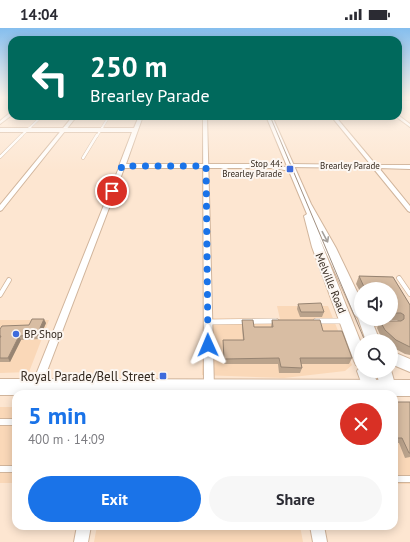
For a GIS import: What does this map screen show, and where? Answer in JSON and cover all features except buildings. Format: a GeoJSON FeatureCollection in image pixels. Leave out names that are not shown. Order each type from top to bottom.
{"type":"FeatureCollection","features":[{"type":"Feature","properties":{"kind":"highway"},"geometry":{"type":"LineString","coordinates":[[303,390],[381,382],[410,388]]}},
{"type":"Feature","properties":{"kind":"highway"},"geometry":{"type":"LineString","coordinates":[[0,387],[79,390]]}},
{"type":"Feature","properties":{"kind":"highway"},"geometry":{"type":"LineString","coordinates":[[144,390],[209,388],[265,390]]}},
{"type":"Feature","properties":{"kind":"main road","name":"Melville Road"},"geometry":{"type":"LineString","coordinates":[[272,122],[306,204],[331,248],[354,299]]}},
{"type":"Feature","properties":{"kind":"main road","name":"Melville Road"},"geometry":{"type":"LineString","coordinates":[[306,204],[316,247],[354,342]]}},
{"type":"Feature","properties":{"kind":"main road"},"geometry":{"type":"LineString","coordinates":[[398,360],[410,366]]}},
{"type":"Feature","properties":{"kind":"street"},"geometry":{"type":"LineString","coordinates":[[0,209],[70,122]]}},
{"type":"Feature","properties":{"kind":"street"},"geometry":{"type":"LineString","coordinates":[[46,389],[122,166],[139,122]]}},
{"type":"Feature","properties":{"kind":"street"},"geometry":{"type":"LineString","coordinates":[[205,122],[209,388]]}},
{"type":"Feature","properties":{"kind":"street"},"geometry":{"type":"LineString","coordinates":[[338,122],[410,210]]}},
{"type":"Feature","properties":{"kind":"street"},"geometry":{"type":"LineString","coordinates":[[0,130],[136,130]]}},
{"type":"Feature","properties":{"kind":"street","name":"Brearley Parade"},"geometry":{"type":"LineString","coordinates":[[122,166],[410,167]]}},
{"type":"Feature","properties":{"kind":"street"},"geometry":{"type":"LineString","coordinates":[[0,394],[12,393]]}},
{"type":"Feature","properties":{"kind":"street"},"geometry":{"type":"LineString","coordinates":[[81,542],[83,530]]}},
{"type":"Feature","properties":{"kind":"street"},"geometry":{"type":"LineString","coordinates":[[318,530],[320,542]]}},
{"type":"Feature","properties":{"kind":"lane"},"geometry":{"type":"LineString","coordinates":[[0,156],[36,122]]}},
{"type":"Feature","properties":{"kind":"lane"},"geometry":{"type":"LineString","coordinates":[[83,158],[105,122]]}},
{"type":"Feature","properties":{"kind":"lane"},"geometry":{"type":"LineString","coordinates":[[399,278],[410,294]]}},
{"type":"Feature","properties":{"kind":"lane"},"geometry":{"type":"LineString","coordinates":[[0,295],[9,280]]}},
{"type":"Feature","properties":{"kind":"lane"},"geometry":{"type":"LineString","coordinates":[[208,322],[283,321]]}},
{"type":"Feature","properties":{"kind":"lane"},"geometry":{"type":"LineString","coordinates":[[314,321],[346,321]]}},
{"type":"Feature","properties":{"kind":"lane"},"geometry":{"type":"LineString","coordinates":[[0,422],[12,422]]}},
{"type":"Feature","properties":{"kind":"lane"},"geometry":{"type":"LineString","coordinates":[[0,469],[12,469]]}},
{"type":"Feature","properties":{"kind":"lane"},"geometry":{"type":"LineString","coordinates":[[398,479],[410,479]]}},
{"type":"Feature","properties":{"kind":"shaded area"},"geometry":{"type":"Polygon","coordinates":[[[277,306],[328,306],[352,365],[345,371],[284,378],[202,375],[204,318],[280,319],[277,306]]]}},
{"type":"Feature","properties":{"kind":"shaded area"},"geometry":{"type":"Polygon","coordinates":[[[0,320],[49,320],[29,372],[0,373],[0,320]]]}},
{"type":"Feature","properties":{"kind":"shaded area"},"geometry":{"type":"Polygon","coordinates":[[[398,403],[410,403],[410,484],[398,484],[398,403]]]}},
{"type":"Feature","properties":{"kind":"shaded area"},"geometry":{"type":"Polygon","coordinates":[[[0,407],[12,407],[12,483],[0,483],[0,407]]]}},
{"type":"Feature","properties":{"kind":"shaded area"},"geometry":{"type":"Polygon","coordinates":[[[96,530],[301,530],[303,542],[94,542],[96,530]]]}},
{"type":"Feature","properties":{"kind":"tram line"},"geometry":{"type":"LineString","coordinates":[[273,122],[362,334]]}},
{"type":"Feature","properties":{"kind":"place","name":"Stop 44: Brearley Parade"},"geometry":{"type":"Point","coordinates":[290,169]}},
{"type":"Feature","properties":{"kind":"place","name":"BP Shop"},"geometry":{"type":"Point","coordinates":[16,334]}},
{"type":"Feature","properties":{"kind":"place","name":"Royal Parade/Bell Street"},"geometry":{"type":"Point","coordinates":[163,376]}},
{"type":"Feature","properties":{"kind":"route"},"geometry":{"type":"LineString","coordinates":[[112,191],[122,166],[206,166],[208,345]]}}]}
